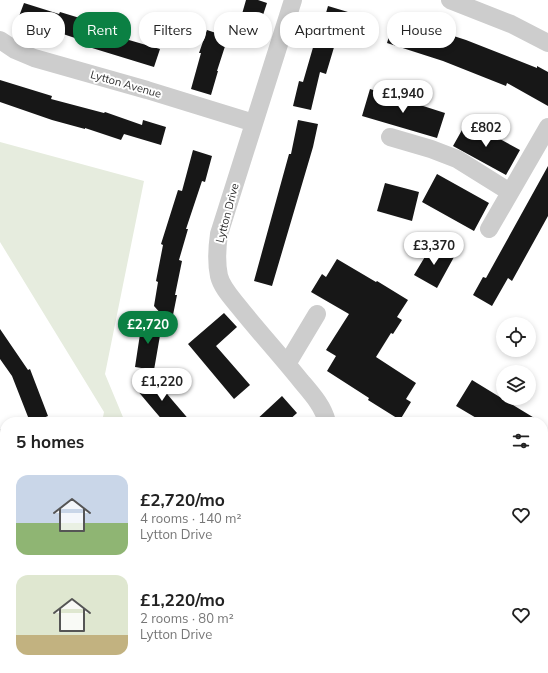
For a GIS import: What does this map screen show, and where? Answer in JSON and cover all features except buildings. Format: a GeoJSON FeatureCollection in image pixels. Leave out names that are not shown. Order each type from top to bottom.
{"type":"FeatureCollection","features":[{"type":"Feature","properties":{"kind":"street","name":"Lytton Drive"},"geometry":{"type":"LineString","coordinates":[[293,0],[219,234],[217,255],[219,278],[227,292],[318,401],[325,417]]}},
{"type":"Feature","properties":{"kind":"street"},"geometry":{"type":"LineString","coordinates":[[450,0],[511,24],[548,43]]}},
{"type":"Feature","properties":{"kind":"street","name":"Lytton Avenue"},"geometry":{"type":"LineString","coordinates":[[0,40],[15,50],[34,58],[147,90],[254,123]]}},
{"type":"Feature","properties":{"kind":"street"},"geometry":{"type":"LineString","coordinates":[[489,229],[548,127]]}},
{"type":"Feature","properties":{"kind":"street"},"geometry":{"type":"LineString","coordinates":[[390,137],[431,149],[457,159],[510,192]]}},
{"type":"Feature","properties":{"kind":"street"},"geometry":{"type":"LineString","coordinates":[[287,364],[318,314]]}},
{"type":"Feature","properties":{"kind":"shaded area"},"geometry":{"type":"Polygon","coordinates":[[[0,142],[144,181],[105,374],[123,417],[103,417],[104,412],[0,242],[0,142]]]}}]}
